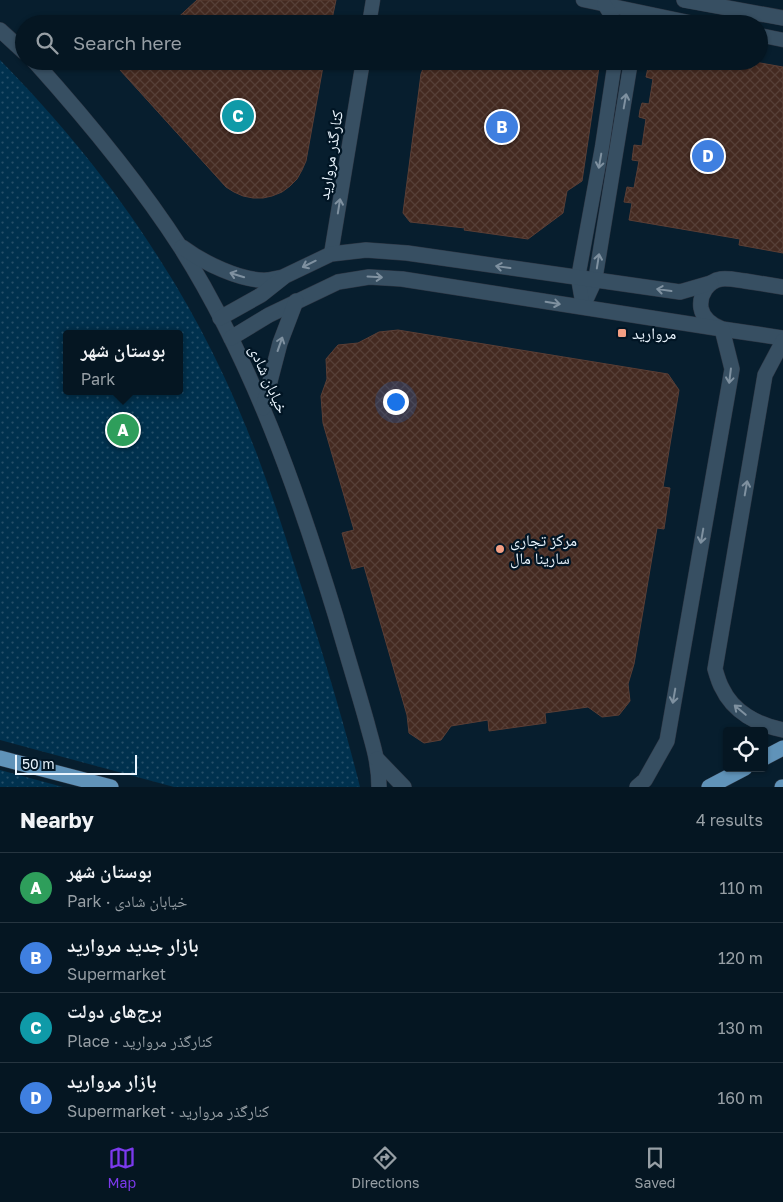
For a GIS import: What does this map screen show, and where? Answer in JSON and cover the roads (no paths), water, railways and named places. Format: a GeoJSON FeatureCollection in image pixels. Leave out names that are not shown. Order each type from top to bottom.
{"type":"FeatureCollection","features":[{"type":"Feature","properties":{"kind":"main road"},"geometry":{"type":"LineString","coordinates":[[768,756],[783,748]]}},
{"type":"Feature","properties":{"kind":"main road"},"geometry":{"type":"LineString","coordinates":[[0,758],[111,787]]}},
{"type":"Feature","properties":{"kind":"main road"},"geometry":{"type":"LineString","coordinates":[[708,787],[737,772]]}},
{"type":"Feature","properties":{"kind":"street"},"geometry":{"type":"LineString","coordinates":[[370,15],[373,0]]}},
{"type":"Feature","properties":{"kind":"street"},"geometry":{"type":"LineString","coordinates":[[583,0],[604,4],[636,15]]}},
{"type":"Feature","properties":{"kind":"street"},"geometry":{"type":"LineString","coordinates":[[684,0],[766,15]]}},
{"type":"Feature","properties":{"kind":"street"},"geometry":{"type":"LineString","coordinates":[[604,4],[611,15]]}},
{"type":"Feature","properties":{"kind":"street"},"geometry":{"type":"LineString","coordinates":[[768,15],[783,18]]}},
{"type":"Feature","properties":{"kind":"street"},"geometry":{"type":"LineString","coordinates":[[0,30],[15,44]]}},
{"type":"Feature","properties":{"kind":"street"},"geometry":{"type":"LineString","coordinates":[[768,37],[783,40]]}},
{"type":"Feature","properties":{"kind":"street","name":"خیابان شادی"},"geometry":{"type":"LineString","coordinates":[[42,70],[73,104],[146,198],[177,243],[231,338],[263,408],[292,484],[330,597],[377,759],[380,787]]}},
{"type":"Feature","properties":{"kind":"street","name":"کنارگذر مروارید"},"geometry":{"type":"LineString","coordinates":[[331,254],[362,70]]}},
{"type":"Feature","properties":{"kind":"street"},"geometry":{"type":"LineString","coordinates":[[583,308],[578,278],[602,147],[614,70]]}},
{"type":"Feature","properties":{"kind":"street"},"geometry":{"type":"LineString","coordinates":[[583,308],[595,281],[630,70]]}},
{"type":"Feature","properties":{"kind":"street"},"geometry":{"type":"LineString","coordinates":[[177,243],[213,266],[232,274],[267,280],[284,276],[331,254],[366,250],[680,292],[720,279],[783,287]]}},
{"type":"Feature","properties":{"kind":"street"},"geometry":{"type":"LineString","coordinates":[[220,318],[261,295],[284,276]]}},
{"type":"Feature","properties":{"kind":"street"},"geometry":{"type":"LineString","coordinates":[[231,338],[269,315],[338,282],[369,276],[722,329],[783,340],[765,375],[715,670],[722,690],[736,709],[753,719],[783,730]]}},
{"type":"Feature","properties":{"kind":"street"},"geometry":{"type":"LineString","coordinates":[[711,283],[704,290],[701,310],[705,318],[712,325],[722,329]]}},
{"type":"Feature","properties":{"kind":"street"},"geometry":{"type":"LineString","coordinates":[[261,295],[259,300],[261,309],[269,315]]}},
{"type":"Feature","properties":{"kind":"street"},"geometry":{"type":"LineString","coordinates":[[263,408],[280,343],[296,301]]}},
{"type":"Feature","properties":{"kind":"street"},"geometry":{"type":"LineString","coordinates":[[637,787],[645,780],[667,741],[732,369],[722,329]]}},
{"type":"Feature","properties":{"kind":"street","name":"خیابان شادی"},"geometry":{"type":"LineString","coordinates":[[377,759],[404,787]]}},
{"type":"Feature","properties":{"kind":"place","name":"برج‌های دولت"},"geometry":{"type":"Point","coordinates":[238,116]}},
{"type":"Feature","properties":{"kind":"place","name":"بازار جدید مروارید"},"geometry":{"type":"Point","coordinates":[502,127]}},
{"type":"Feature","properties":{"kind":"place","name":"بازار مروارید"},"geometry":{"type":"Point","coordinates":[708,156]}},
{"type":"Feature","properties":{"kind":"place","name":"مروارید"},"geometry":{"type":"Point","coordinates":[622,333]}},
{"type":"Feature","properties":{"kind":"place","name":"بوستان شهر"},"geometry":{"type":"Point","coordinates":[123,430]}},
{"type":"Feature","properties":{"kind":"place","name":"مرکز تجاری سارینا مال"},"geometry":{"type":"Point","coordinates":[500,549]}}]}
